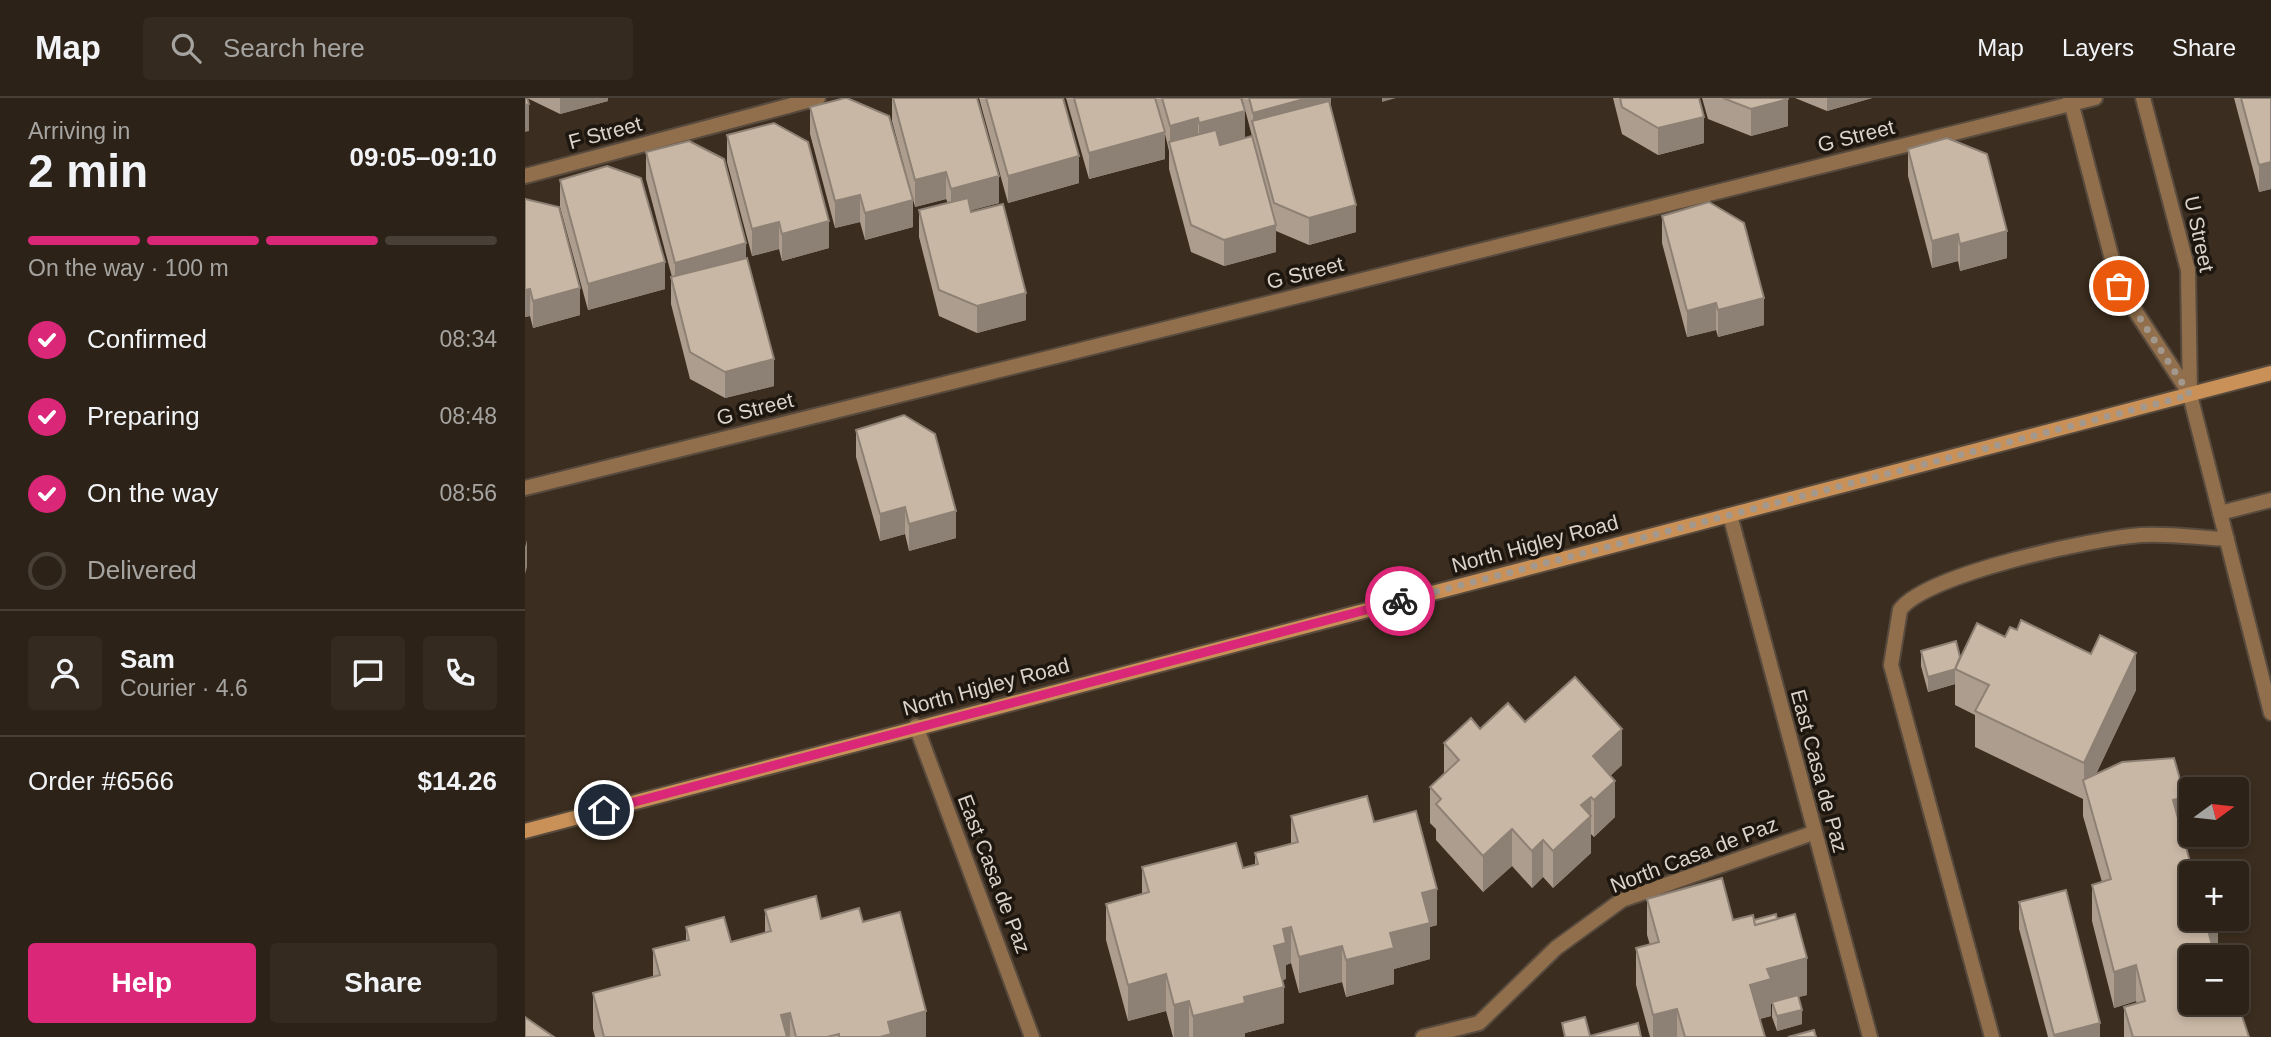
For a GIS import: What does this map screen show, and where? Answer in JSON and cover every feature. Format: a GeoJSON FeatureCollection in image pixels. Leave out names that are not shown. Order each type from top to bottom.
{"type":"FeatureCollection","features":[{"type":"Feature","properties":{"kind":"main road","name":"North Higley Road"},"geometry":{"type":"LineString","coordinates":[[525,831],[916,726],[2271,373]]}},
{"type":"Feature","properties":{"kind":"street","name":"F Street"},"geometry":{"type":"LineString","coordinates":[[525,176],[818,98]]}},
{"type":"Feature","properties":{"kind":"street","name":"G Street"},"geometry":{"type":"LineString","coordinates":[[525,488],[2070,101],[2095,98]]}},
{"type":"Feature","properties":{"kind":"street","name":"U Street"},"geometry":{"type":"LineString","coordinates":[[2143,98],[2188,270],[2190,395]]}},
{"type":"Feature","properties":{"kind":"street"},"geometry":{"type":"LineString","coordinates":[[2070,101],[2119,286],[2190,395],[2271,713]]}},
{"type":"Feature","properties":{"kind":"street"},"geometry":{"type":"LineString","coordinates":[[2220,513],[2271,500]]}},
{"type":"Feature","properties":{"kind":"street","name":"East Casa de Paz"},"geometry":{"type":"LineString","coordinates":[[1730,515],[1870,1037]]}},
{"type":"Feature","properties":{"kind":"street"},"geometry":{"type":"LineString","coordinates":[[1992,1037],[1891,665],[1900,610],[1905,603],[1930,589],[2033,552],[2142,535],[2227,539]]}},
{"type":"Feature","properties":{"kind":"street","name":"East Casa de Paz"},"geometry":{"type":"LineString","coordinates":[[916,726],[1033,1037]]}},
{"type":"Feature","properties":{"kind":"street","name":"North Casa de Paz"},"geometry":{"type":"LineString","coordinates":[[1423,1037],[1479,1023],[1556,948],[1622,900],[1814,833]]}},
{"type":"Feature","properties":{"kind":"building"},"geometry":{"type":"Polygon","coordinates":[[[847,98],[889,116],[913,200],[865,213],[860,195],[835,201],[810,107],[847,98]]]}},
{"type":"Feature","properties":{"kind":"building"},"geometry":{"type":"Polygon","coordinates":[[[893,98],[977,98],[999,176],[951,189],[946,172],[915,180],[893,98]]]}},
{"type":"Feature","properties":{"kind":"building"},"geometry":{"type":"Polygon","coordinates":[[[986,98],[1063,98],[1079,156],[1008,176],[986,98]]]}},
{"type":"Feature","properties":{"kind":"building"},"geometry":{"type":"Polygon","coordinates":[[[1074,98],[1155,98],[1165,132],[1089,153],[1074,98]]]}},
{"type":"Feature","properties":{"kind":"building"},"geometry":{"type":"Polygon","coordinates":[[[1162,98],[1241,98],[1245,111],[1199,123],[1198,118],[1170,126],[1162,98]]]}},
{"type":"Feature","properties":{"kind":"building"},"geometry":{"type":"Polygon","coordinates":[[[1249,98],[1308,98],[1253,113],[1249,98]]]}},
{"type":"Feature","properties":{"kind":"building"},"geometry":{"type":"Polygon","coordinates":[[[1620,98],[1699,98],[1704,117],[1658,128],[1622,107],[1620,98]]]}},
{"type":"Feature","properties":{"kind":"building"},"geometry":{"type":"Polygon","coordinates":[[[1723,98],[1788,98],[1788,99],[1751,109],[1723,98]]]}},
{"type":"Feature","properties":{"kind":"building"},"geometry":{"type":"Polygon","coordinates":[[[2241,98],[2271,98],[2271,162],[2259,165],[2241,98]]]}},
{"type":"Feature","properties":{"kind":"building"},"geometry":{"type":"Polygon","coordinates":[[[1329,101],[1356,205],[1309,218],[1274,203],[1252,121],[1329,101]]]}},
{"type":"Feature","properties":{"kind":"building"},"geometry":{"type":"Polygon","coordinates":[[[774,123],[808,142],[829,221],[782,234],[779,222],[752,229],[727,135],[774,123]]]}},
{"type":"Feature","properties":{"kind":"building"},"geometry":{"type":"Polygon","coordinates":[[[1216,130],[1220,145],[1252,136],[1276,225],[1224,240],[1191,225],[1169,142],[1216,130]]]}},
{"type":"Feature","properties":{"kind":"building"},"geometry":{"type":"Polygon","coordinates":[[[1947,138],[1987,154],[2007,231],[1960,244],[1958,234],[1932,241],[1908,149],[1947,138]]]}},
{"type":"Feature","properties":{"kind":"building"},"geometry":{"type":"Polygon","coordinates":[[[689,141],[724,159],[746,243],[675,263],[646,152],[689,141]]]}},
{"type":"Feature","properties":{"kind":"building"},"geometry":{"type":"Polygon","coordinates":[[[607,166],[641,178],[665,262],[588,284],[560,180],[607,166]]]}},
{"type":"Feature","properties":{"kind":"building"},"geometry":{"type":"Polygon","coordinates":[[[968,198],[971,212],[1003,204],[1026,293],[977,306],[939,290],[919,210],[968,198]]]}},
{"type":"Feature","properties":{"kind":"building"},"geometry":{"type":"Polygon","coordinates":[[[525,199],[559,207],[580,288],[533,301],[530,289],[525,290],[525,199]]]}},
{"type":"Feature","properties":{"kind":"building"},"geometry":{"type":"Polygon","coordinates":[[[1709,202],[1744,223],[1764,298],[1718,310],[1716,303],[1687,311],[1662,216],[1709,202]]]}},
{"type":"Feature","properties":{"kind":"building"},"geometry":{"type":"Polygon","coordinates":[[[747,258],[774,359],[725,372],[690,352],[671,277],[747,258]]]}},
{"type":"Feature","properties":{"kind":"building"},"geometry":{"type":"Polygon","coordinates":[[[904,415],[935,434],[956,511],[909,524],[905,507],[880,514],[856,430],[904,415]]]}},
{"type":"Feature","properties":{"kind":"building"},"geometry":{"type":"Polygon","coordinates":[[[2021,620],[2091,654],[2100,635],[2136,653],[2084,763],[1975,711],[1989,685],[1955,669],[1977,623],[2005,637],[2010,627],[2017,630],[2021,620]]]}},
{"type":"Feature","properties":{"kind":"building"},"geometry":{"type":"Polygon","coordinates":[[[1956,641],[1960,657],[1956,669],[1928,677],[1921,651],[1956,641]]]}},
{"type":"Feature","properties":{"kind":"building"},"geometry":{"type":"Polygon","coordinates":[[[1575,677],[1622,729],[1593,756],[1615,781],[1594,800],[1591,797],[1581,805],[1591,816],[1553,851],[1543,840],[1532,851],[1512,829],[1483,856],[1436,804],[1441,799],[1430,787],[1459,760],[1444,743],[1471,718],[1480,729],[1508,703],[1525,722],[1575,677]]]}},
{"type":"Feature","properties":{"kind":"building"},"geometry":{"type":"Polygon","coordinates":[[[2174,758],[2179,777],[2179,798],[2173,800],[2179,822],[2179,847],[2186,847],[2190,861],[2179,861],[2179,931],[2208,931],[2212,945],[2179,945],[2179,1015],[2242,1015],[2249,1037],[2133,1037],[2124,1007],[2145,1001],[2136,965],[2114,972],[2092,885],[2111,879],[2083,780],[2122,762],[2174,758]]]}},
{"type":"Feature","properties":{"kind":"building"},"geometry":{"type":"Polygon","coordinates":[[[1367,796],[1374,822],[1416,811],[1437,889],[1422,893],[1430,923],[1390,933],[1394,948],[1346,960],[1342,946],[1299,957],[1291,927],[1283,929],[1286,943],[1274,946],[1284,987],[1244,997],[1245,1003],[1193,1016],[1189,1001],[1174,1005],[1166,974],[1128,985],[1106,904],[1149,892],[1142,867],[1236,843],[1243,868],[1258,864],[1255,853],[1298,842],[1291,816],[1367,796]]]}},
{"type":"Feature","properties":{"kind":"building"},"geometry":{"type":"Polygon","coordinates":[[[1722,878],[1733,920],[1753,915],[1755,925],[1795,914],[1807,958],[1767,969],[1771,979],[1750,985],[1765,1037],[1685,1037],[1677,1009],[1653,1015],[1636,948],[1659,942],[1647,899],[1722,878]]]}},
{"type":"Feature","properties":{"kind":"building"},"geometry":{"type":"Polygon","coordinates":[[[2066,890],[2100,1023],[2054,1035],[2019,902],[2066,890]]]}},
{"type":"Feature","properties":{"kind":"building"},"geometry":{"type":"Polygon","coordinates":[[[816,896],[821,919],[859,908],[863,922],[900,912],[926,1011],[888,1022],[891,1034],[880,1037],[839,1037],[839,1034],[827,1037],[796,1037],[790,1013],[781,1015],[787,1037],[604,1037],[593,993],[660,975],[653,949],[689,940],[686,927],[724,917],[731,942],[771,931],[765,910],[816,896]]]}},
{"type":"Feature","properties":{"kind":"building"},"geometry":{"type":"Polygon","coordinates":[[[1776,914],[1777,919],[1755,925],[1754,920],[1776,914]]]}},
{"type":"Feature","properties":{"kind":"building"},"geometry":{"type":"Polygon","coordinates":[[[1798,995],[1802,1010],[1777,1016],[1772,1002],[1798,995]]]}},
{"type":"Feature","properties":{"kind":"building"},"geometry":{"type":"Polygon","coordinates":[[[525,1017],[554,1037],[525,1037],[525,1017]]]}},
{"type":"Feature","properties":{"kind":"building"},"geometry":{"type":"Polygon","coordinates":[[[1585,1017],[1590,1036],[1638,1023],[1641,1037],[1565,1037],[1562,1023],[1585,1017]]]}},
{"type":"Feature","properties":{"kind":"building"},"geometry":{"type":"Polygon","coordinates":[[[1814,1030],[1816,1037],[1788,1037],[1814,1030]]]}},
{"type":"Feature","properties":{"kind":"way so far"},"geometry":{"type":"LineString","coordinates":[[1400,601],[2190,395],[2119,286]]}},
{"type":"Feature","properties":{"kind":"route"},"geometry":{"type":"LineString","coordinates":[[604,810],[1400,601]]}}]}
